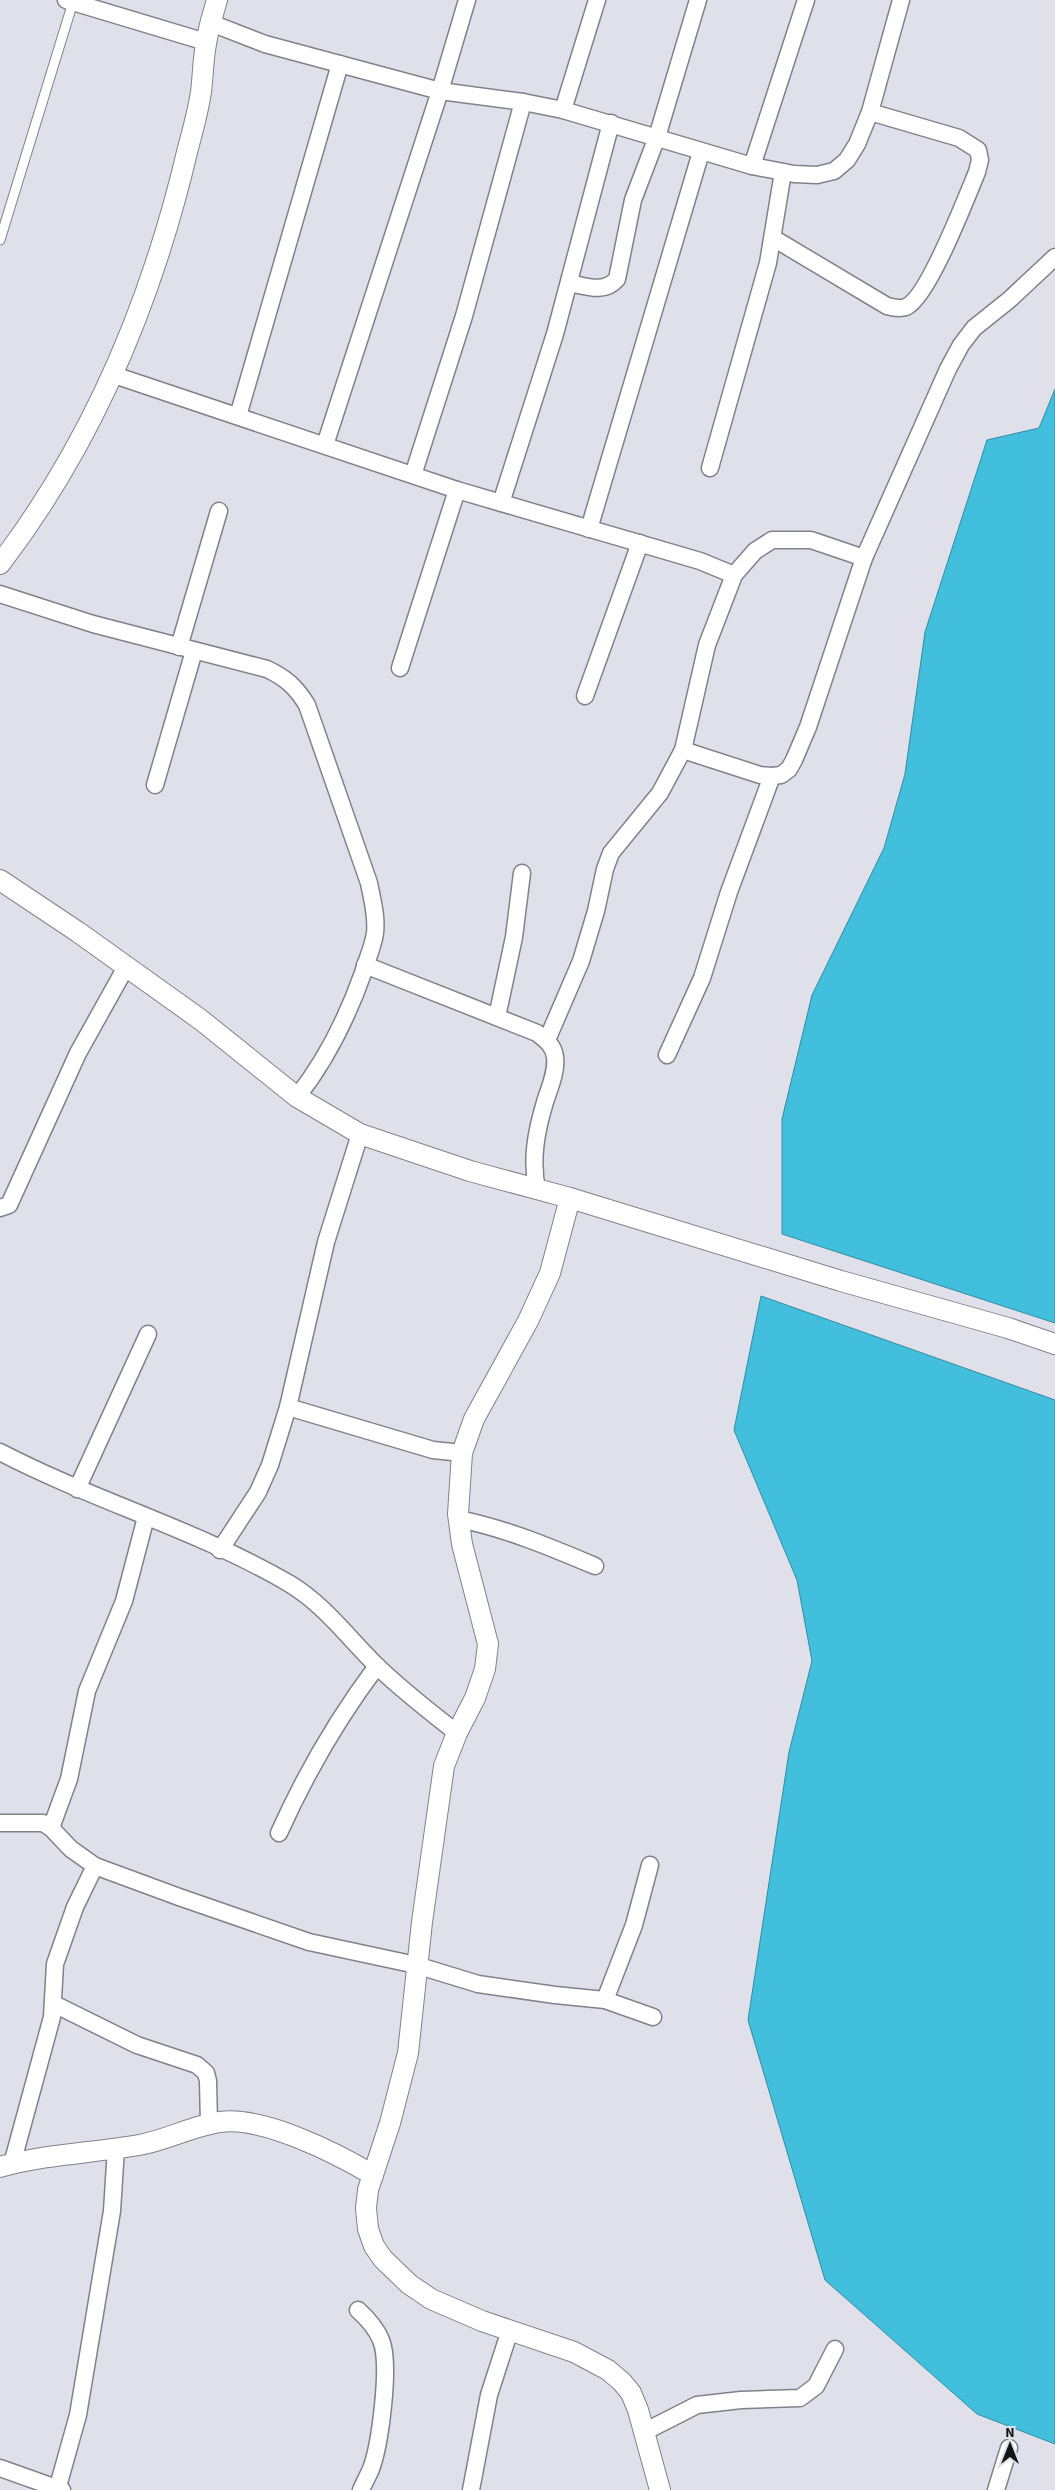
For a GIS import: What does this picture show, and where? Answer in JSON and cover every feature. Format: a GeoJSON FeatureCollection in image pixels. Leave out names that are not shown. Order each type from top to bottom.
{"type":"FeatureCollection","features":[{"type":"Feature","properties":{"kind":"street"},"geometry":{"type":"LineString","coordinates":[[0,564],[61,477],[114,375],[145,295],[174,203],[201,92],[208,32],[217,0]]}},
{"type":"Feature","properties":{"kind":"street"},"geometry":{"type":"LineString","coordinates":[[324,446],[440,91],[467,0]]}},
{"type":"Feature","properties":{"kind":"street"},"geometry":{"type":"LineString","coordinates":[[563,110],[597,0]]}},
{"type":"Feature","properties":{"kind":"street"},"geometry":{"type":"LineString","coordinates":[[569,283],[603,288],[611,286],[617,278],[633,200],[657,137],[698,0]]}},
{"type":"Feature","properties":{"kind":"street"},"geometry":{"type":"LineString","coordinates":[[752,166],[806,0]]}},
{"type":"Feature","properties":{"kind":"street"},"geometry":{"type":"LineString","coordinates":[[69,1],[265,44],[440,91],[523,102],[563,110],[752,166],[783,172],[817,175],[834,171],[847,160],[857,144],[870,112],[901,0]]}},
{"type":"Feature","properties":{"kind":"street"},"geometry":{"type":"LineString","coordinates":[[238,416],[340,64]]}},
{"type":"Feature","properties":{"kind":"street"},"geometry":{"type":"LineString","coordinates":[[413,475],[466,308],[523,102]]}},
{"type":"Feature","properties":{"kind":"street"},"geometry":{"type":"LineString","coordinates":[[772,238],[887,306],[901,308],[914,301],[937,263],[977,172],[980,160],[978,150],[959,138],[870,112]]}},
{"type":"Feature","properties":{"kind":"street"},"geometry":{"type":"LineString","coordinates":[[501,503],[569,283],[611,124]]}},
{"type":"Feature","properties":{"kind":"street"},"geometry":{"type":"LineString","coordinates":[[589,529],[701,152]]}},
{"type":"Feature","properties":{"kind":"street"},"geometry":{"type":"LineString","coordinates":[[710,468],[755,313],[772,238],[783,172]]}},
{"type":"Feature","properties":{"kind":"street"},"geometry":{"type":"LineString","coordinates":[[683,750],[772,776],[788,769],[794,760],[808,727],[864,558],[928,413],[961,345],[974,328],[1047,268],[1055,258]]}},
{"type":"Feature","properties":{"kind":"street"},"geometry":{"type":"LineString","coordinates":[[114,375],[458,490],[700,561],[734,575]]}},
{"type":"Feature","properties":{"kind":"street"},"geometry":{"type":"LineString","coordinates":[[400,668],[458,490]]}},
{"type":"Feature","properties":{"kind":"street"},"geometry":{"type":"LineString","coordinates":[[155,785],[219,511]]}},
{"type":"Feature","properties":{"kind":"street"},"geometry":{"type":"LineString","coordinates":[[547,1040],[581,960],[594,920],[605,869],[611,853],[660,793],[683,750],[707,645],[734,575],[755,551],[772,540],[811,540],[864,558]]}},
{"type":"Feature","properties":{"kind":"street"},"geometry":{"type":"LineString","coordinates":[[585,696],[640,544]]}},
{"type":"Feature","properties":{"kind":"street"},"geometry":{"type":"LineString","coordinates":[[0,594],[93,624],[267,669],[284,677],[297,689],[307,705],[369,884],[374,908],[375,931],[370,953],[354,997],[333,1043],[322,1063],[297,1097]]}},
{"type":"Feature","properties":{"kind":"street"},"geometry":{"type":"LineString","coordinates":[[667,1055],[702,978],[729,892],[772,776]]}},
{"type":"Feature","properties":{"kind":"street"},"geometry":{"type":"LineString","coordinates":[[497,1017],[514,937],[522,872]]}},
{"type":"Feature","properties":{"kind":"street"},"geometry":{"type":"LineString","coordinates":[[0,880],[201,1020],[297,1097],[360,1134],[470,1171],[570,1198],[841,1281],[1008,1328],[1055,1344]]}},
{"type":"Feature","properties":{"kind":"street"},"geometry":{"type":"LineString","coordinates":[[365,965],[538,1033],[547,1040],[553,1049],[555,1066],[534,1148],[533,1170],[537,1190]]}},
{"type":"Feature","properties":{"kind":"street"},"geometry":{"type":"LineString","coordinates":[[0,1208],[9,1206],[15,1196],[27,1164],[78,1053],[126,967]]}},
{"type":"Feature","properties":{"kind":"street"},"geometry":{"type":"LineString","coordinates":[[220,1550],[258,1492],[270,1465],[288,1407],[324,1250],[360,1134]]}},
{"type":"Feature","properties":{"kind":"street"},"geometry":{"type":"LineString","coordinates":[[570,1198],[550,1272],[528,1321],[474,1419],[462,1453],[459,1519],[462,1544],[488,1644],[485,1669],[475,1698],[457,1733],[444,1766],[438,1795],[416,1965],[408,2054],[373,2175],[366,2208],[368,2229],[374,2246],[383,2259],[410,2284],[431,2299],[455,2311],[574,2352],[608,2370],[630,2394],[638,2410],[660,2490]]}},
{"type":"Feature","properties":{"kind":"street"},"geometry":{"type":"LineString","coordinates":[[77,1489],[148,1334]]}},
{"type":"Feature","properties":{"kind":"street"},"geometry":{"type":"LineString","coordinates":[[288,1407],[433,1450],[462,1453]]}},
{"type":"Feature","properties":{"kind":"street"},"geometry":{"type":"LineString","coordinates":[[0,1452],[77,1489],[146,1517],[277,1577],[312,1600],[337,1622],[377,1666],[414,1700],[457,1733]]}},
{"type":"Feature","properties":{"kind":"street"},"geometry":{"type":"LineString","coordinates":[[51,1828],[69,1780],[86,1690],[124,1601],[146,1517]]}},
{"type":"Feature","properties":{"kind":"street"},"geometry":{"type":"LineString","coordinates":[[459,1519],[528,1538],[595,1566]]}},
{"type":"Feature","properties":{"kind":"street"},"geometry":{"type":"LineString","coordinates":[[279,1833],[335,1724],[377,1666]]}},
{"type":"Feature","properties":{"kind":"street"},"geometry":{"type":"LineString","coordinates":[[0,1823],[31,1822],[51,1828],[71,1849],[95,1866],[277,1932],[337,1949],[416,1965],[478,1984],[555,1996],[605,2000],[653,2017]]}},
{"type":"Feature","properties":{"kind":"street"},"geometry":{"type":"LineString","coordinates":[[605,2000],[634,1925],[650,1865]]}},
{"type":"Feature","properties":{"kind":"street"},"geometry":{"type":"LineString","coordinates":[[95,1866],[75,1907],[55,1964],[54,2004],[49,2032],[6,2166],[157,2142],[209,2124],[234,2122],[297,2138],[333,2152],[373,2175]]}},
{"type":"Feature","properties":{"kind":"street"},"geometry":{"type":"LineString","coordinates":[[54,2004],[137,2045],[197,2065],[206,2073],[208,2081],[209,2124]]}},
{"type":"Feature","properties":{"kind":"street"},"geometry":{"type":"LineString","coordinates":[[0,2468],[59,2489],[78,2415],[110,2220],[116,2148]]}},
{"type":"Feature","properties":{"kind":"street"},"geometry":{"type":"LineString","coordinates":[[358,2310],[371,2323],[381,2341],[385,2354],[382,2408],[376,2447],[371,2468],[361,2490]]}},
{"type":"Feature","properties":{"kind":"street"},"geometry":{"type":"LineString","coordinates":[[471,2490],[489,2395],[510,2330]]}},
{"type":"Feature","properties":{"kind":"street"},"geometry":{"type":"LineString","coordinates":[[644,2432],[697,2405],[740,2400],[800,2398],[816,2386],[835,2349]]}},
{"type":"Feature","properties":{"kind":"street"},"geometry":{"type":"LineString","coordinates":[[996,2490],[1009,2448]]}},
{"type":"Feature","properties":{"kind":"lane"},"geometry":{"type":"LineString","coordinates":[[0,240],[69,1]]}},
{"type":"Feature","properties":{"kind":"water"},"geometry":{"type":"Polygon","coordinates":[[[1055,389],[1055,1323],[782,1234],[782,1119],[812,995],[884,848],[905,774],[925,632],[987,440],[1039,428],[1055,389]]]}},
{"type":"Feature","properties":{"kind":"water"},"geometry":{"type":"Polygon","coordinates":[[[761,1296],[1055,1400],[1055,2444],[977,2414],[825,2280],[748,2020],[789,1752],[812,1661],[797,1580],[734,1430],[761,1296]]]}}]}
